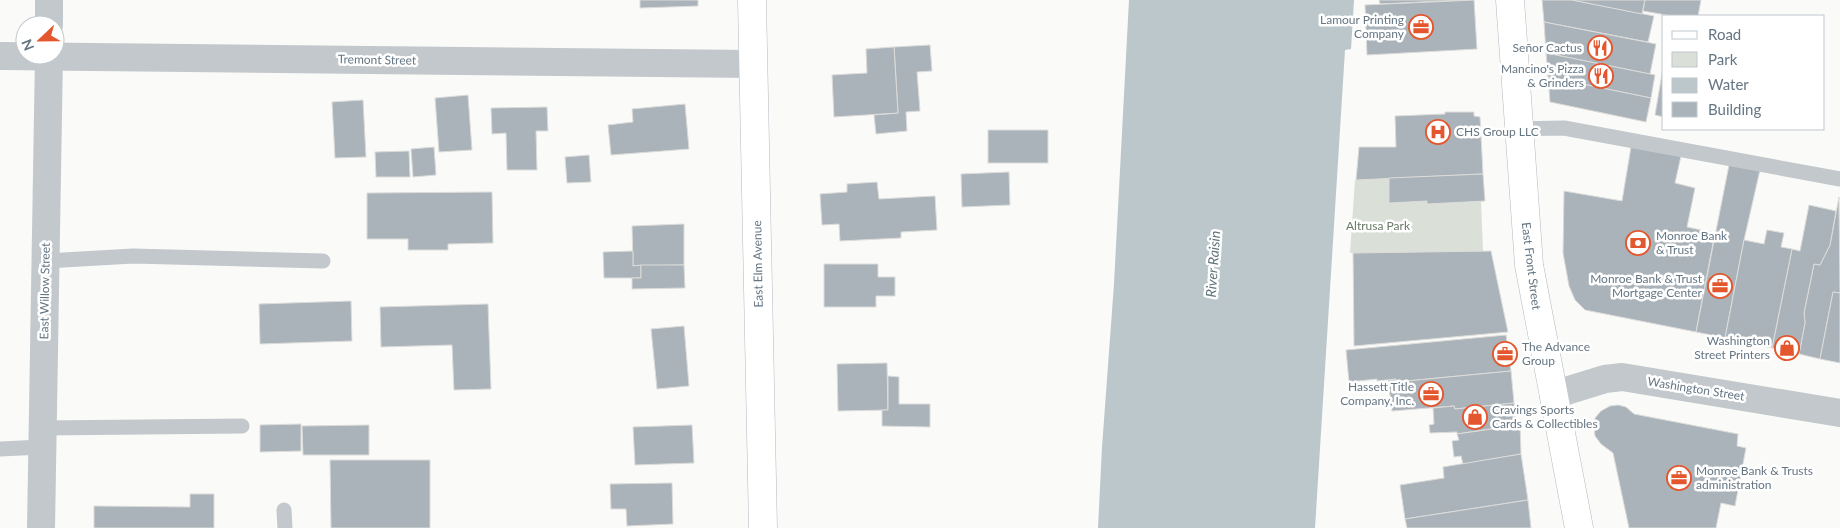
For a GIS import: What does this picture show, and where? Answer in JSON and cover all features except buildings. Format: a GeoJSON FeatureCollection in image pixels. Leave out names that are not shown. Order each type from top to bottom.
{"type":"FeatureCollection","features":[{"type":"Feature","properties":{"kind":"street"},"geometry":{"type":"LineString","coordinates":[[49,0],[49,15]]}},
{"type":"Feature","properties":{"kind":"street","name":"East Elm Avenue"},"geometry":{"type":"LineString","coordinates":[[752,0],[763,528]]}},
{"type":"Feature","properties":{"kind":"street","name":"East Front Street"},"geometry":{"type":"LineString","coordinates":[[1510,0],[1529,265],[1579,528]]}},
{"type":"Feature","properties":{"kind":"street","name":"Tremont Street"},"geometry":{"type":"LineString","coordinates":[[0,56],[15,56]]}},
{"type":"Feature","properties":{"kind":"street","name":"Tremont Street"},"geometry":{"type":"LineString","coordinates":[[65,56],[753,64]]}},
{"type":"Feature","properties":{"kind":"street","name":"East Willow Street"},"geometry":{"type":"LineString","coordinates":[[41,528],[49,65]]}},
{"type":"Feature","properties":{"kind":"street","name":"Washington Street"},"geometry":{"type":"LineString","coordinates":[[1553,395],[1605,379],[1622,377],[1840,413]]}},
{"type":"Feature","properties":{"kind":"lane"},"geometry":{"type":"LineString","coordinates":[[1518,129],[1564,128],[1840,179]]}},
{"type":"Feature","properties":{"kind":"lane"},"geometry":{"type":"LineString","coordinates":[[46,261],[133,256],[324,261]]}},
{"type":"Feature","properties":{"kind":"lane"},"geometry":{"type":"LineString","coordinates":[[0,449],[43,437],[242,426]]}},
{"type":"Feature","properties":{"kind":"lane"},"geometry":{"type":"LineString","coordinates":[[284,510],[285,528]]}},
{"type":"Feature","properties":{"kind":"green space","name":"Altrusa Park"},"geometry":{"type":"Polygon","coordinates":[[[1389,178],[1389,203],[1427,201],[1428,204],[1481,201],[1483,251],[1350,253],[1355,180],[1389,178]]]}},
{"type":"Feature","properties":{"kind":"water","name":"River Raisin"},"geometry":{"type":"Polygon","coordinates":[[[1129,0],[1354,0],[1351,49],[1345,50],[1315,528],[1098,528],[1114,284],[1129,0]]]}},
{"type":"Feature","properties":{"kind":"place","name":"Lamour Printing Company"},"geometry":{"type":"Point","coordinates":[1421,27]}},
{"type":"Feature","properties":{"kind":"place","name":"Señor Cactus"},"geometry":{"type":"Point","coordinates":[1600,48]}},
{"type":"Feature","properties":{"kind":"place","name":"Mancino's Pizza & Grinders"},"geometry":{"type":"Point","coordinates":[1601,76]}},
{"type":"Feature","properties":{"kind":"place","name":"CHS Group LLC"},"geometry":{"type":"Point","coordinates":[1438,132]}},
{"type":"Feature","properties":{"kind":"place","name":"Monroe Bank & Trust"},"geometry":{"type":"Point","coordinates":[1638,243]}},
{"type":"Feature","properties":{"kind":"place","name":"Monroe Bank & Trust Mortgage Center"},"geometry":{"type":"Point","coordinates":[1720,286]}},
{"type":"Feature","properties":{"kind":"place","name":"Washington Street Printers"},"geometry":{"type":"Point","coordinates":[1787,348]}},
{"type":"Feature","properties":{"kind":"place","name":"The Advance Group"},"geometry":{"type":"Point","coordinates":[1505,354]}},
{"type":"Feature","properties":{"kind":"place","name":"Hassett Title Company, Inc."},"geometry":{"type":"Point","coordinates":[1431,394]}},
{"type":"Feature","properties":{"kind":"place","name":"Cravings Sports Cards & Collectibles"},"geometry":{"type":"Point","coordinates":[1475,417]}},
{"type":"Feature","properties":{"kind":"place","name":"Monroe Bank & Trusts administration"},"geometry":{"type":"Point","coordinates":[1679,478]}}]}
